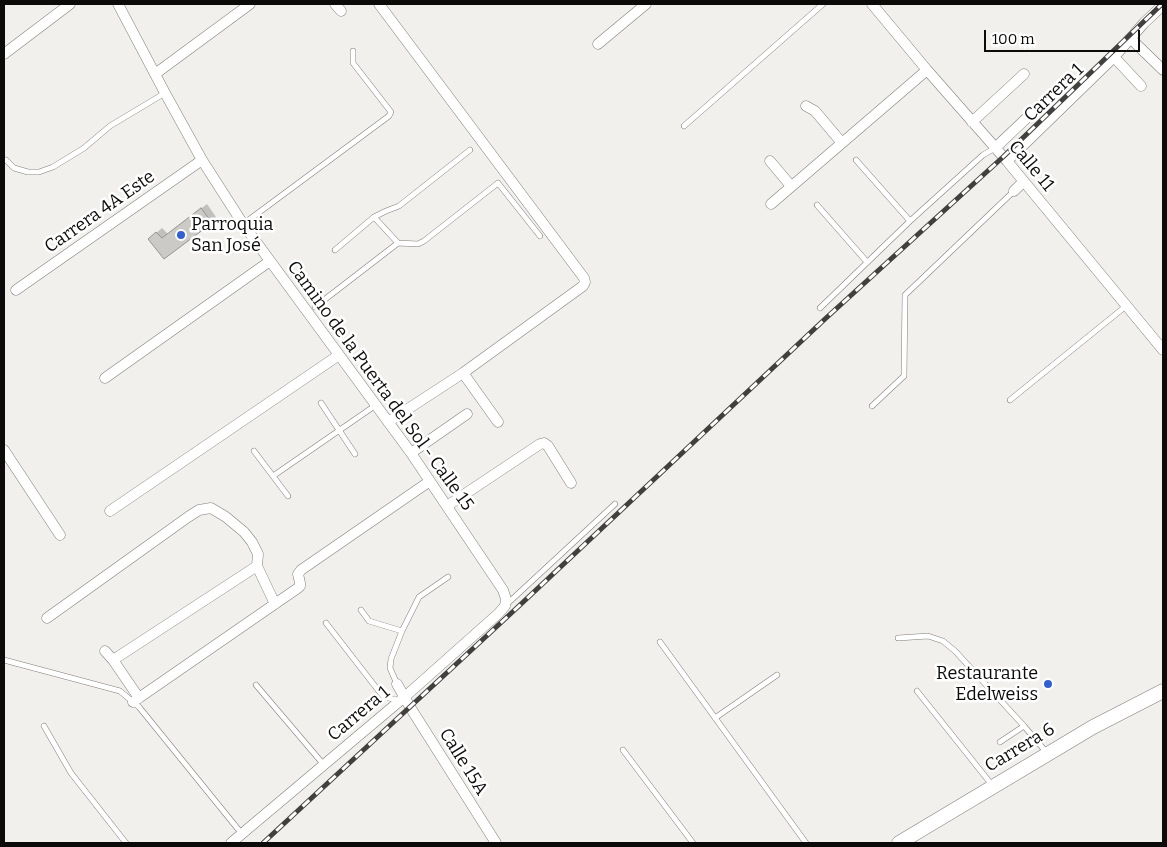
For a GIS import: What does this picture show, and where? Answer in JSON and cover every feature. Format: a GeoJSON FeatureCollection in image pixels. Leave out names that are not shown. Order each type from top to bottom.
{"type":"FeatureCollection","features":[{"type":"Feature","properties":{"kind":"main road","name":"Carrera 6"},"geometry":{"type":"LineString","coordinates":[[899,843],[1093,727],[1163,690]]}},
{"type":"Feature","properties":{"kind":"street"},"geometry":{"type":"LineString","coordinates":[[4,54],[70,4]]}},
{"type":"Feature","properties":{"kind":"street","name":"Camino de la Puerta del Sol - Calle 15"},"geometry":{"type":"LineString","coordinates":[[118,4],[202,160],[247,221],[270,261],[312,310],[339,355],[411,453],[503,590],[506,599],[505,606]]}},
{"type":"Feature","properties":{"kind":"street"},"geometry":{"type":"LineString","coordinates":[[155,74],[250,4]]}},
{"type":"Feature","properties":{"kind":"street"},"geometry":{"type":"LineString","coordinates":[[379,4],[584,278],[585,282],[583,286],[463,373],[388,422]]}},
{"type":"Feature","properties":{"kind":"street"},"geometry":{"type":"LineString","coordinates":[[598,44],[646,4]]}},
{"type":"Feature","properties":{"kind":"street","name":"Calle 11"},"geometry":{"type":"LineString","coordinates":[[872,4],[926,70],[1007,161],[1163,350]]}},
{"type":"Feature","properties":{"kind":"street","name":"Carrera 1"},"geometry":{"type":"LineString","coordinates":[[1007,161],[1132,39],[1144,23],[1163,5]]}},
{"type":"Feature","properties":{"kind":"street"},"geometry":{"type":"LineString","coordinates":[[1132,39],[1163,70]]}},
{"type":"Feature","properties":{"kind":"street"},"geometry":{"type":"LineString","coordinates":[[1114,57],[1141,86]]}},
{"type":"Feature","properties":{"kind":"street"},"geometry":{"type":"LineString","coordinates":[[771,204],[926,70]]}},
{"type":"Feature","properties":{"kind":"street"},"geometry":{"type":"LineString","coordinates":[[972,122],[1024,74]]}},
{"type":"Feature","properties":{"kind":"street"},"geometry":{"type":"LineString","coordinates":[[995,148],[1055,91]]}},
{"type":"Feature","properties":{"kind":"street"},"geometry":{"type":"LineString","coordinates":[[806,106],[814,111],[842,143]]}},
{"type":"Feature","properties":{"kind":"street","name":"Carrera 4A Este"},"geometry":{"type":"LineString","coordinates":[[16,290],[202,160]]}},
{"type":"Feature","properties":{"kind":"street"},"geometry":{"type":"LineString","coordinates":[[770,160],[791,186]]}},
{"type":"Feature","properties":{"kind":"street"},"geometry":{"type":"LineString","coordinates":[[1014,191],[1023,182]]}},
{"type":"Feature","properties":{"kind":"street"},"geometry":{"type":"LineString","coordinates":[[105,378],[270,261]]}},
{"type":"Feature","properties":{"kind":"street"},"geometry":{"type":"LineString","coordinates":[[110,511],[339,355]]}},
{"type":"Feature","properties":{"kind":"street"},"geometry":{"type":"LineString","coordinates":[[463,373],[498,422]]}},
{"type":"Feature","properties":{"kind":"street"},"geometry":{"type":"LineString","coordinates":[[411,453],[467,414]]}},
{"type":"Feature","properties":{"kind":"street"},"geometry":{"type":"LineString","coordinates":[[447,506],[544,443],[548,446],[571,483]]}},
{"type":"Feature","properties":{"kind":"street"},"geometry":{"type":"LineString","coordinates":[[4,450],[60,535]]}},
{"type":"Feature","properties":{"kind":"street"},"geometry":{"type":"LineString","coordinates":[[105,650],[113,660],[136,700],[300,586],[298,574],[301,570],[430,481]]}},
{"type":"Feature","properties":{"kind":"street"},"geometry":{"type":"LineString","coordinates":[[47,618],[199,510],[211,508],[226,517],[244,532],[252,542],[258,554],[257,566],[274,604]]}},
{"type":"Feature","properties":{"kind":"street"},"geometry":{"type":"LineString","coordinates":[[113,660],[257,566]]}},
{"type":"Feature","properties":{"kind":"street","name":"Carrera 1"},"geometry":{"type":"LineString","coordinates":[[231,843],[402,699],[505,606]]}},
{"type":"Feature","properties":{"kind":"street","name":"Calle 15A"},"geometry":{"type":"LineString","coordinates":[[397,684],[402,699],[496,843]]}},
{"type":"Feature","properties":{"kind":"lane"},"geometry":{"type":"LineString","coordinates":[[684,126],[823,4]]}},
{"type":"Feature","properties":{"kind":"lane"},"geometry":{"type":"LineString","coordinates":[[247,221],[390,116],[392,112],[353,63],[353,51]]}},
{"type":"Feature","properties":{"kind":"lane"},"geometry":{"type":"LineString","coordinates":[[6,160],[14,168],[28,172],[39,172],[52,168],[84,148],[110,126],[165,93]]}},
{"type":"Feature","properties":{"kind":"lane"},"geometry":{"type":"LineString","coordinates":[[820,308],[910,221],[983,155],[995,148]]}},
{"type":"Feature","properties":{"kind":"lane"},"geometry":{"type":"LineString","coordinates":[[335,250],[374,217],[399,206],[470,150]]}},
{"type":"Feature","properties":{"kind":"lane"},"geometry":{"type":"LineString","coordinates":[[856,160],[910,221]]}},
{"type":"Feature","properties":{"kind":"lane"},"geometry":{"type":"LineString","coordinates":[[312,310],[398,244],[418,244],[424,241],[498,183],[540,236]]}},
{"type":"Feature","properties":{"kind":"lane"},"geometry":{"type":"LineString","coordinates":[[872,406],[904,376],[905,295],[1014,191]]}},
{"type":"Feature","properties":{"kind":"lane"},"geometry":{"type":"LineString","coordinates":[[817,205],[867,262]]}},
{"type":"Feature","properties":{"kind":"lane"},"geometry":{"type":"LineString","coordinates":[[374,217],[398,244]]}},
{"type":"Feature","properties":{"kind":"lane"},"geometry":{"type":"LineString","coordinates":[[1010,400],[1127,306]]}},
{"type":"Feature","properties":{"kind":"lane"},"geometry":{"type":"LineString","coordinates":[[321,403],[355,454]]}},
{"type":"Feature","properties":{"kind":"lane"},"geometry":{"type":"LineString","coordinates":[[273,476],[376,405]]}},
{"type":"Feature","properties":{"kind":"lane"},"geometry":{"type":"LineString","coordinates":[[254,451],[288,496]]}},
{"type":"Feature","properties":{"kind":"lane"},"geometry":{"type":"LineString","coordinates":[[505,606],[615,504]]}},
{"type":"Feature","properties":{"kind":"lane"},"geometry":{"type":"LineString","coordinates":[[397,684],[390,668],[391,659],[402,632],[419,597],[448,577]]}},
{"type":"Feature","properties":{"kind":"lane"},"geometry":{"type":"LineString","coordinates":[[360,610],[369,621],[402,632]]}},
{"type":"Feature","properties":{"kind":"lane"},"geometry":{"type":"LineString","coordinates":[[326,623],[383,696],[402,699]]}},
{"type":"Feature","properties":{"kind":"lane"},"geometry":{"type":"LineString","coordinates":[[898,638],[928,636],[943,641],[955,651],[1047,754]]}},
{"type":"Feature","properties":{"kind":"lane"},"geometry":{"type":"LineString","coordinates":[[660,642],[806,843]]}},
{"type":"Feature","properties":{"kind":"lane"},"geometry":{"type":"LineString","coordinates":[[4,660],[120,691],[136,700],[139,707],[242,834]]}},
{"type":"Feature","properties":{"kind":"lane"},"geometry":{"type":"LineString","coordinates":[[715,718],[777,675]]}},
{"type":"Feature","properties":{"kind":"lane"},"geometry":{"type":"LineString","coordinates":[[256,685],[324,765]]}},
{"type":"Feature","properties":{"kind":"lane"},"geometry":{"type":"LineString","coordinates":[[917,691],[993,786]]}},
{"type":"Feature","properties":{"kind":"lane"},"geometry":{"type":"LineString","coordinates":[[44,726],[72,773],[126,843]]}},
{"type":"Feature","properties":{"kind":"lane"},"geometry":{"type":"LineString","coordinates":[[1000,742],[1024,726]]}},
{"type":"Feature","properties":{"kind":"lane"},"geometry":{"type":"LineString","coordinates":[[623,750],[693,843]]}},
{"type":"Feature","properties":{"kind":"building","name":"Parroquia San José"},"geometry":{"type":"Polygon","coordinates":[[[201,208],[212,223],[164,259],[148,239],[156,232],[162,238],[201,208]]]}},
{"type":"Feature","properties":{"kind":"railway"},"geometry":{"type":"LineString","coordinates":[[263,843],[825,319],[1003,157],[1162,4]]}},
{"type":"Feature","properties":{"kind":"place","name":"Parroquia San José"},"geometry":{"type":"Point","coordinates":[181,235]}},
{"type":"Feature","properties":{"kind":"place","name":"Restaurante Edelweiss"},"geometry":{"type":"Point","coordinates":[1048,684]}}]}
